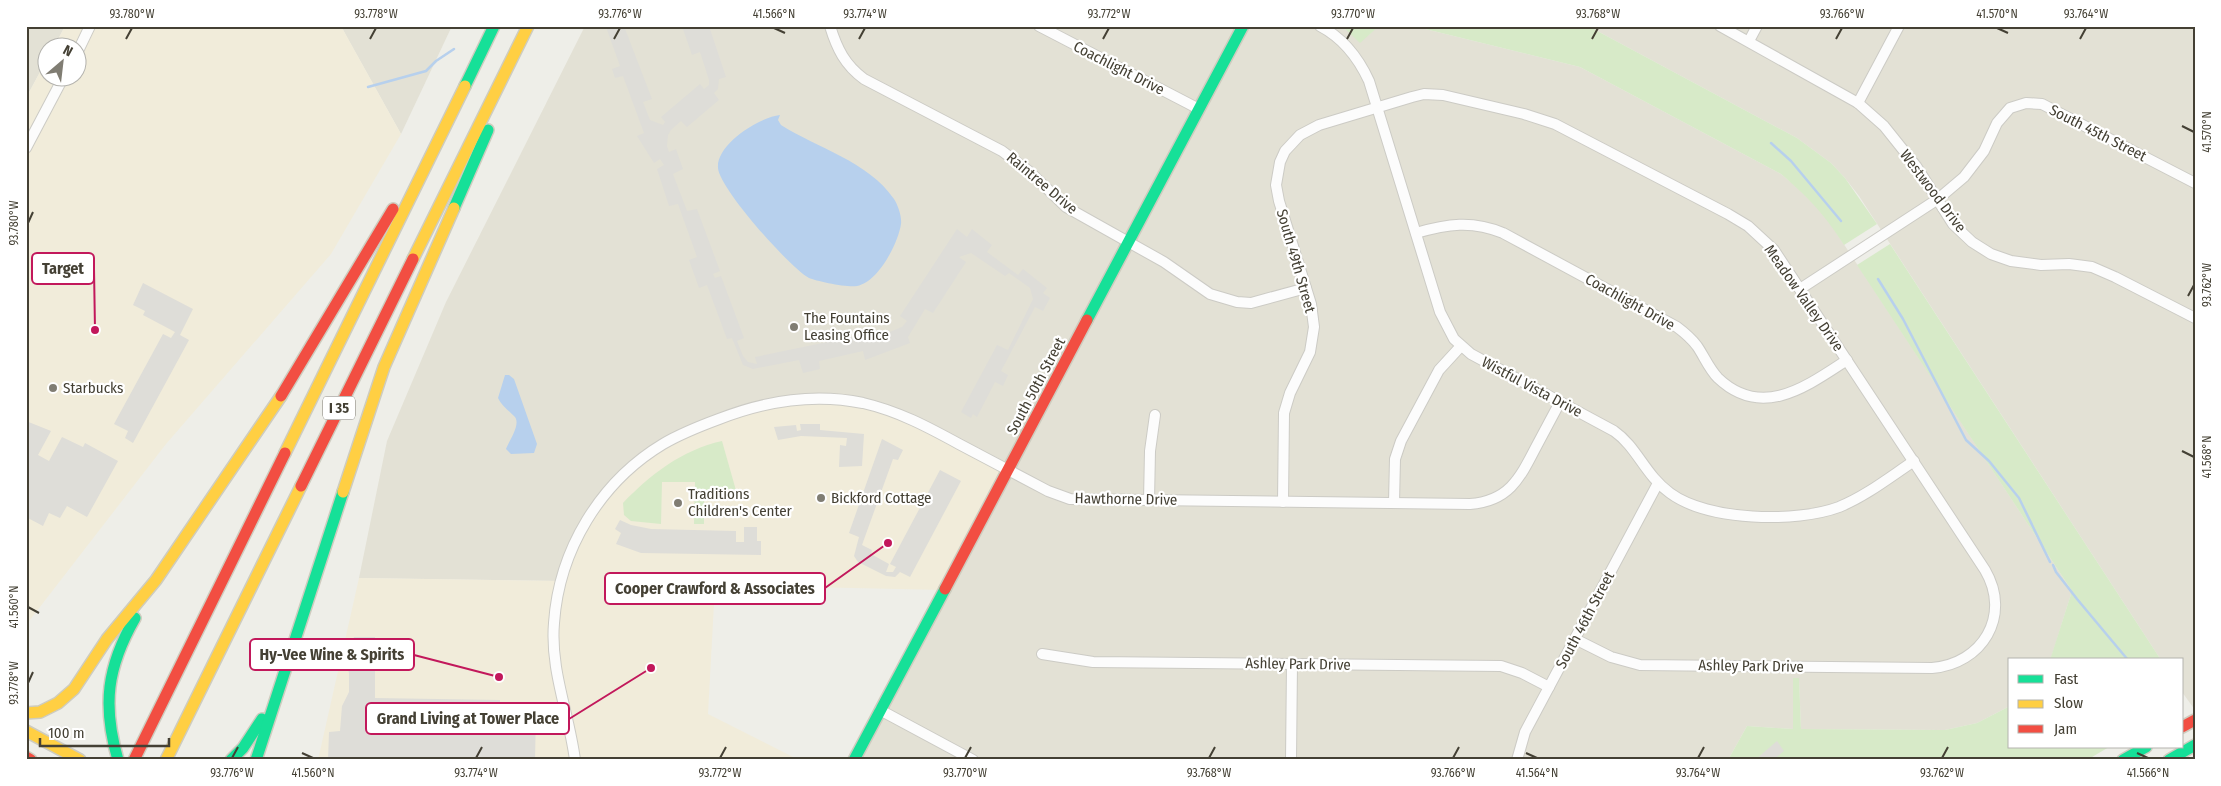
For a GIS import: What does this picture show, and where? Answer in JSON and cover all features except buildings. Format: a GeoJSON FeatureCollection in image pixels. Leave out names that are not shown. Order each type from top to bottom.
{"type":"FeatureCollection","features":[{"type":"Feature","properties":{"kind":"main road","name":"I 35"},"geometry":{"type":"LineString","coordinates":[[134,760],[494,26]]}},
{"type":"Feature","properties":{"kind":"main road","name":"I 35"},"geometry":{"type":"LineString","coordinates":[[166,760],[528,26]]}},
{"type":"Feature","properties":{"kind":"main road","name":"South 50th Street"},"geometry":{"type":"LineString","coordinates":[[854,760],[1243,26]]}},
{"type":"Feature","properties":{"kind":"main road"},"geometry":{"type":"LineString","coordinates":[[256,760],[278,685],[384,368],[485,139],[512,57]]}},
{"type":"Feature","properties":{"kind":"main road"},"geometry":{"type":"LineString","coordinates":[[26,713],[40,712],[58,703],[74,689],[118,625],[156,580],[255,438],[410,180],[433,151]]}},
{"type":"Feature","properties":{"kind":"main road"},"geometry":{"type":"LineString","coordinates":[[117,755],[108,721],[108,692],[114,660],[126,633],[156,580]]}},
{"type":"Feature","properties":{"kind":"main road"},"geometry":{"type":"LineString","coordinates":[[232,760],[258,726],[278,685]]}},
{"type":"Feature","properties":{"kind":"main road"},"geometry":{"type":"LineString","coordinates":[[26,731],[80,760]]}},
{"type":"Feature","properties":{"kind":"main road"},"geometry":{"type":"LineString","coordinates":[[2169,760],[2195,745]]}},
{"type":"Feature","properties":{"kind":"main road"},"geometry":{"type":"LineString","coordinates":[[2123,760],[2144,748]]}},
{"type":"Feature","properties":{"kind":"main road"},"geometry":{"type":"LineString","coordinates":[[26,757],[31,760]]}},
{"type":"Feature","properties":{"kind":"street"},"geometry":{"type":"LineString","coordinates":[[84,38],[90,26]]}},
{"type":"Feature","properties":{"kind":"street","name":"Raintree Drive"},"geometry":{"type":"LineString","coordinates":[[830,26],[840,53],[854,72],[1002,151],[1030,172],[1066,207],[1164,262],[1198,287],[1222,299],[1251,303],[1306,288]]}},
{"type":"Feature","properties":{"kind":"street","name":"Coachlight Drive"},"geometry":{"type":"LineString","coordinates":[[1039,26],[1199,110]]}},
{"type":"Feature","properties":{"kind":"street","name":"Wistful Vista Drive"},"geometry":{"type":"LineString","coordinates":[[1320,26],[1335,36],[1356,56],[1369,81],[1440,312],[1447,328],[1461,346],[1479,360],[1622,436],[1658,483],[1683,501],[1712,512],[1738,515],[1823,512],[1853,501],[1914,462]]}},
{"type":"Feature","properties":{"kind":"street","name":"Westwood Drive"},"geometry":{"type":"LineString","coordinates":[[1720,26],[1858,103],[1884,126],[1916,166],[1953,224],[1972,242],[1991,254],[2011,261],[2041,265],[2068,264],[2092,267],[2115,276],[2195,318]]}},
{"type":"Feature","properties":{"kind":"street"},"geometry":{"type":"LineString","coordinates":[[1749,41],[1757,26]]}},
{"type":"Feature","properties":{"kind":"street"},"geometry":{"type":"LineString","coordinates":[[1858,103],[1899,26]]}},
{"type":"Feature","properties":{"kind":"street"},"geometry":{"type":"LineString","coordinates":[[26,148],[58,88]]}},
{"type":"Feature","properties":{"kind":"street","name":"Meadow Valley Drive"},"geometry":{"type":"LineString","coordinates":[[1378,107],[1412,97],[1434,94],[1524,114],[1555,124],[1748,226],[1774,250],[1988,576],[1995,599],[1993,623],[1982,644],[1965,659],[1954,664],[1932,668]]}},
{"type":"Feature","properties":{"kind":"street","name":"South 45th Street"},"geometry":{"type":"LineString","coordinates":[[1800,289],[1938,199],[1964,177],[1984,151],[1997,123],[2010,108],[2026,102],[2042,104],[2195,183]]}},
{"type":"Feature","properties":{"kind":"street","name":"South 49th Street"},"geometry":{"type":"LineString","coordinates":[[1283,502],[1284,413],[1286,403],[1305,364],[1313,340],[1313,313],[1277,196],[1277,173],[1280,162],[1292,143],[1310,129],[1378,107]]}},
{"type":"Feature","properties":{"kind":"street","name":"Coachlight Drive"},"geometry":{"type":"LineString","coordinates":[[1416,233],[1452,224],[1466,223],[1485,226],[1503,233],[1678,327],[1697,346],[1710,368],[1719,378],[1739,392],[1751,396],[1764,398],[1788,394],[1806,386],[1847,360]]}},
{"type":"Feature","properties":{"kind":"street"},"geometry":{"type":"LineString","coordinates":[[1394,503],[1395,459],[1401,441],[1439,370],[1461,346]]}},
{"type":"Feature","properties":{"kind":"street","name":"Hawthorne Drive"},"geometry":{"type":"LineString","coordinates":[[575,760],[568,720],[558,684],[554,646],[555,616],[561,581],[576,539],[601,500],[620,478],[646,456],[680,435],[737,412],[775,402],[802,399],[841,400],[862,403],[904,416],[1048,491],[1070,499],[1479,503],[1501,495],[1518,480],[1560,402]]}},
{"type":"Feature","properties":{"kind":"street"},"geometry":{"type":"LineString","coordinates":[[1149,500],[1150,451],[1155,415]]}},
{"type":"Feature","properties":{"kind":"street","name":"South 46th Street"},"geometry":{"type":"LineString","coordinates":[[1517,760],[1525,732],[1658,483]]}},
{"type":"Feature","properties":{"kind":"street","name":"Ashley Park Drive"},"geometry":{"type":"LineString","coordinates":[[1575,639],[1611,657],[1640,664],[1932,668]]}},
{"type":"Feature","properties":{"kind":"street","name":"Ashley Park Drive"},"geometry":{"type":"LineString","coordinates":[[1042,654],[1093,662],[1501,666],[1522,672],[1549,687]]}},
{"type":"Feature","properties":{"kind":"street"},"geometry":{"type":"LineString","coordinates":[[1291,760],[1292,664]]}},
{"type":"Feature","properties":{"kind":"street"},"geometry":{"type":"LineString","coordinates":[[880,710],[973,760]]}},
{"type":"Feature","properties":{"kind":"shaded area"},"geometry":{"type":"Polygon","coordinates":[[[26,26],[65,26],[59,38],[38,38],[38,76],[26,98],[26,26]]]}},
{"type":"Feature","properties":{"kind":"shaded area"},"geometry":{"type":"Polygon","coordinates":[[[65,26],[341,26],[401,134],[331,254],[166,444],[26,625],[26,98],[38,76],[38,88],[88,88],[88,38],[59,38],[65,26]]]}},
{"type":"Feature","properties":{"kind":"shaded area"},"geometry":{"type":"Polygon","coordinates":[[[341,26],[452,26],[401,134],[348,39],[341,26]]]}},
{"type":"Feature","properties":{"kind":"shaded area"},"geometry":{"type":"Polygon","coordinates":[[[585,26],[1342,26],[1360,42],[1379,26],[1413,26],[1580,67],[1781,174],[1804,193],[1824,214],[2072,591],[2051,658],[2008,658],[2008,707],[1977,723],[1945,730],[1801,729],[1799,679],[1794,678],[1793,729],[1747,726],[1728,760],[854,760],[1008,470],[561,581],[359,578],[387,441],[446,302],[585,26]]]}},
{"type":"Feature","properties":{"kind":"shaded area"},"geometry":{"type":"Polygon","coordinates":[[[624,26],[652,99],[643,102],[650,120],[663,125],[665,122],[661,117],[700,84],[704,89],[709,85],[700,52],[692,55],[682,26],[709,26],[726,77],[719,79],[718,89],[714,93],[719,100],[687,127],[681,121],[668,135],[667,146],[669,152],[676,149],[683,169],[673,174],[687,211],[697,209],[720,271],[713,274],[715,278],[721,276],[744,338],[737,341],[743,356],[748,362],[757,364],[755,357],[866,334],[868,341],[902,327],[907,321],[900,316],[957,229],[967,237],[972,229],[992,245],[987,252],[1018,275],[1023,269],[1047,288],[1043,293],[1050,298],[1043,311],[1035,307],[1001,371],[1008,375],[1003,386],[995,382],[977,417],[973,414],[971,418],[961,412],[997,345],[1008,350],[1033,299],[1030,288],[1009,273],[1005,276],[971,253],[959,257],[966,262],[933,313],[925,309],[908,337],[910,343],[865,360],[863,351],[819,361],[820,369],[803,373],[799,360],[753,369],[743,365],[732,338],[727,339],[707,285],[699,288],[689,260],[697,257],[678,204],[669,206],[657,169],[664,165],[660,159],[654,163],[637,136],[644,133],[623,76],[615,78],[612,69],[620,66],[606,27],[624,26]]]}},
{"type":"Feature","properties":{"kind":"shaded area"},"geometry":{"type":"Polygon","coordinates":[[[1588,26],[2195,26],[2195,710],[2184,695],[2184,658],[2160,658],[1859,196],[1831,163],[1797,138],[1588,26]]]}},
{"type":"Feature","properties":{"kind":"shaded area"},"geometry":{"type":"Polygon","coordinates":[[[143,283],[193,309],[180,335],[189,340],[133,443],[125,438],[128,431],[114,424],[163,334],[171,338],[175,332],[143,315],[145,311],[133,305],[143,283]]]}},
{"type":"Feature","properties":{"kind":"shaded area"},"geometry":{"type":"Polygon","coordinates":[[[802,399],[883,408],[1008,470],[944,590],[715,585],[708,714],[799,760],[318,760],[359,578],[561,581],[576,539],[624,474],[703,425],[802,399]]]}},
{"type":"Feature","properties":{"kind":"shaded area"},"geometry":{"type":"Polygon","coordinates":[[[26,421],[51,431],[38,455],[49,461],[62,437],[83,447],[85,443],[118,461],[87,517],[67,506],[60,518],[49,513],[43,526],[26,517],[26,421]]]}},
{"type":"Feature","properties":{"kind":"shaded area"},"geometry":{"type":"Polygon","coordinates":[[[800,424],[820,424],[820,430],[864,434],[862,466],[839,467],[840,445],[846,446],[847,438],[801,436],[778,440],[774,427],[796,425],[797,431],[801,430],[800,424]]]}},
{"type":"Feature","properties":{"kind":"shaded area"},"geometry":{"type":"Polygon","coordinates":[[[882,439],[903,450],[898,460],[893,459],[862,545],[872,550],[871,554],[889,564],[886,572],[893,572],[896,567],[890,564],[940,470],[961,481],[910,577],[900,572],[895,577],[886,576],[858,562],[854,556],[859,537],[849,533],[882,439]]]}},
{"type":"Feature","properties":{"kind":"shaded area"},"geometry":{"type":"Polygon","coordinates":[[[620,520],[631,525],[651,529],[736,531],[736,542],[744,542],[744,527],[757,527],[757,541],[761,541],[761,555],[641,553],[616,544],[621,533],[615,529],[620,520]]]}},
{"type":"Feature","properties":{"kind":"shaded area"},"geometry":{"type":"Polygon","coordinates":[[[354,637],[375,637],[375,698],[500,700],[500,709],[536,713],[535,760],[328,760],[329,732],[340,731],[342,706],[349,692],[347,665],[354,637]]]}},
{"type":"Feature","properties":{"kind":"shaded area"},"geometry":{"type":"Polygon","coordinates":[[[1777,741],[1784,751],[1773,760],[1755,760],[1777,741]]]}},
{"type":"Feature","properties":{"kind":"green space"},"geometry":{"type":"Polygon","coordinates":[[[1342,26],[1379,26],[1360,43],[1342,26]]]}},
{"type":"Feature","properties":{"kind":"green space"},"geometry":{"type":"Polygon","coordinates":[[[1413,26],[1588,26],[1797,138],[1831,163],[1845,178],[1877,224],[1844,245],[1816,207],[1781,174],[1580,67],[1413,26]]]}},
{"type":"Feature","properties":{"kind":"green space"},"geometry":{"type":"Polygon","coordinates":[[[1890,244],[2160,658],[2051,658],[2072,591],[1857,265],[1890,244]]]}},
{"type":"Feature","properties":{"kind":"green space"},"geometry":{"type":"Polygon","coordinates":[[[722,441],[737,494],[704,494],[704,524],[694,524],[695,482],[662,482],[661,524],[631,521],[624,515],[623,503],[656,473],[694,450],[722,441]]]}},
{"type":"Feature","properties":{"kind":"green space"},"geometry":{"type":"Polygon","coordinates":[[[1793,678],[1799,678],[1801,729],[1945,730],[1977,723],[2008,707],[2008,748],[2107,748],[2087,760],[1728,760],[1747,726],[1793,729],[1793,678]]]}},
{"type":"Feature","properties":{"kind":"water"},"geometry":{"type":"Polygon","coordinates":[[[780,115],[778,120],[781,125],[856,165],[883,186],[894,199],[901,221],[896,242],[886,261],[865,283],[857,286],[847,286],[809,278],[787,259],[757,227],[721,178],[718,168],[719,159],[731,141],[751,126],[780,115]]]}},
{"type":"Feature","properties":{"kind":"water"},"geometry":{"type":"Polygon","coordinates":[[[505,375],[509,375],[514,379],[537,444],[534,453],[511,454],[506,449],[517,423],[514,416],[498,398],[505,375]]]}},
{"type":"Feature","properties":{"kind":"waterway"},"geometry":{"type":"LineString","coordinates":[[368,87],[426,71],[436,61],[454,49]]}},
{"type":"Feature","properties":{"kind":"waterway"},"geometry":{"type":"LineString","coordinates":[[1771,143],[1791,161],[1841,221]]}},
{"type":"Feature","properties":{"kind":"waterway"},"geometry":{"type":"LineString","coordinates":[[1878,279],[1903,319],[1966,440],[1989,461],[2019,498],[2050,562]]}},
{"type":"Feature","properties":{"kind":"waterway"},"geometry":{"type":"LineString","coordinates":[[2053,565],[2056,572],[2077,599],[2126,658]]}},
{"type":"Feature","properties":{"kind":"traffic: fast"},"geometry":{"type":"LineString","coordinates":[[465,86],[494,26]]}},
{"type":"Feature","properties":{"kind":"traffic: fast"},"geometry":{"type":"LineString","coordinates":[[1087,320],[1243,26]]}},
{"type":"Feature","properties":{"kind":"traffic: fast"},"geometry":{"type":"LineString","coordinates":[[454,208],[488,130]]}},
{"type":"Feature","properties":{"kind":"traffic: fast"},"geometry":{"type":"LineString","coordinates":[[256,760],[343,492]]}},
{"type":"Feature","properties":{"kind":"traffic: fast"},"geometry":{"type":"LineString","coordinates":[[854,760],[945,589]]}},
{"type":"Feature","properties":{"kind":"traffic: fast"},"geometry":{"type":"LineString","coordinates":[[118,760],[110,722],[110,687],[118,653],[135,618]]}},
{"type":"Feature","properties":{"kind":"traffic: fast"},"geometry":{"type":"LineString","coordinates":[[231,760],[243,748],[262,719]]}},
{"type":"Feature","properties":{"kind":"traffic: fast"},"geometry":{"type":"LineString","coordinates":[[2169,760],[2195,745]]}},
{"type":"Feature","properties":{"kind":"traffic: fast"},"geometry":{"type":"LineString","coordinates":[[2123,760],[2144,748]]}},
{"type":"Feature","properties":{"kind":"traffic: slow"},"geometry":{"type":"LineString","coordinates":[[413,259],[528,26]]}},
{"type":"Feature","properties":{"kind":"traffic: slow"},"geometry":{"type":"LineString","coordinates":[[285,453],[465,86]]}},
{"type":"Feature","properties":{"kind":"traffic: slow"},"geometry":{"type":"LineString","coordinates":[[343,492],[384,367],[454,208]]}},
{"type":"Feature","properties":{"kind":"traffic: slow"},"geometry":{"type":"LineString","coordinates":[[26,713],[40,712],[58,703],[74,689],[107,639],[156,580],[281,396]]}},
{"type":"Feature","properties":{"kind":"traffic: slow"},"geometry":{"type":"LineString","coordinates":[[166,760],[301,486]]}},
{"type":"Feature","properties":{"kind":"traffic: slow"},"geometry":{"type":"LineString","coordinates":[[26,731],[80,760]]}},
{"type":"Feature","properties":{"kind":"traffic: jam"},"geometry":{"type":"LineString","coordinates":[[281,396],[393,209]]}},
{"type":"Feature","properties":{"kind":"traffic: jam"},"geometry":{"type":"LineString","coordinates":[[301,486],[413,259]]}},
{"type":"Feature","properties":{"kind":"traffic: jam"},"geometry":{"type":"LineString","coordinates":[[945,589],[1087,320]]}},
{"type":"Feature","properties":{"kind":"traffic: jam"},"geometry":{"type":"LineString","coordinates":[[134,760],[285,453]]}},
{"type":"Feature","properties":{"kind":"traffic: jam"},"geometry":{"type":"LineString","coordinates":[[2184,726],[2195,720]]}},
{"type":"Feature","properties":{"kind":"traffic: jam"},"geometry":{"type":"LineString","coordinates":[[26,757],[31,760]]}},
{"type":"Feature","properties":{"kind":"place","name":"The Fountains Leasing Office"},"geometry":{"type":"Point","coordinates":[794,327]}},
{"type":"Feature","properties":{"kind":"place","name":"Target"},"geometry":{"type":"Point","coordinates":[95,330]}},
{"type":"Feature","properties":{"kind":"place","name":"Starbucks"},"geometry":{"type":"Point","coordinates":[53,388]}},
{"type":"Feature","properties":{"kind":"place","name":"Bickford Cottage"},"geometry":{"type":"Point","coordinates":[821,498]}},
{"type":"Feature","properties":{"kind":"place","name":"Traditions Children's Center"},"geometry":{"type":"Point","coordinates":[678,503]}},
{"type":"Feature","properties":{"kind":"place","name":"Cooper Crawford & Associates"},"geometry":{"type":"Point","coordinates":[888,543]}},
{"type":"Feature","properties":{"kind":"place","name":"Grand Living at Tower Place"},"geometry":{"type":"Point","coordinates":[651,668]}},
{"type":"Feature","properties":{"kind":"place","name":"Hy-Vee Wine & Spirits"},"geometry":{"type":"Point","coordinates":[499,677]}}]}
